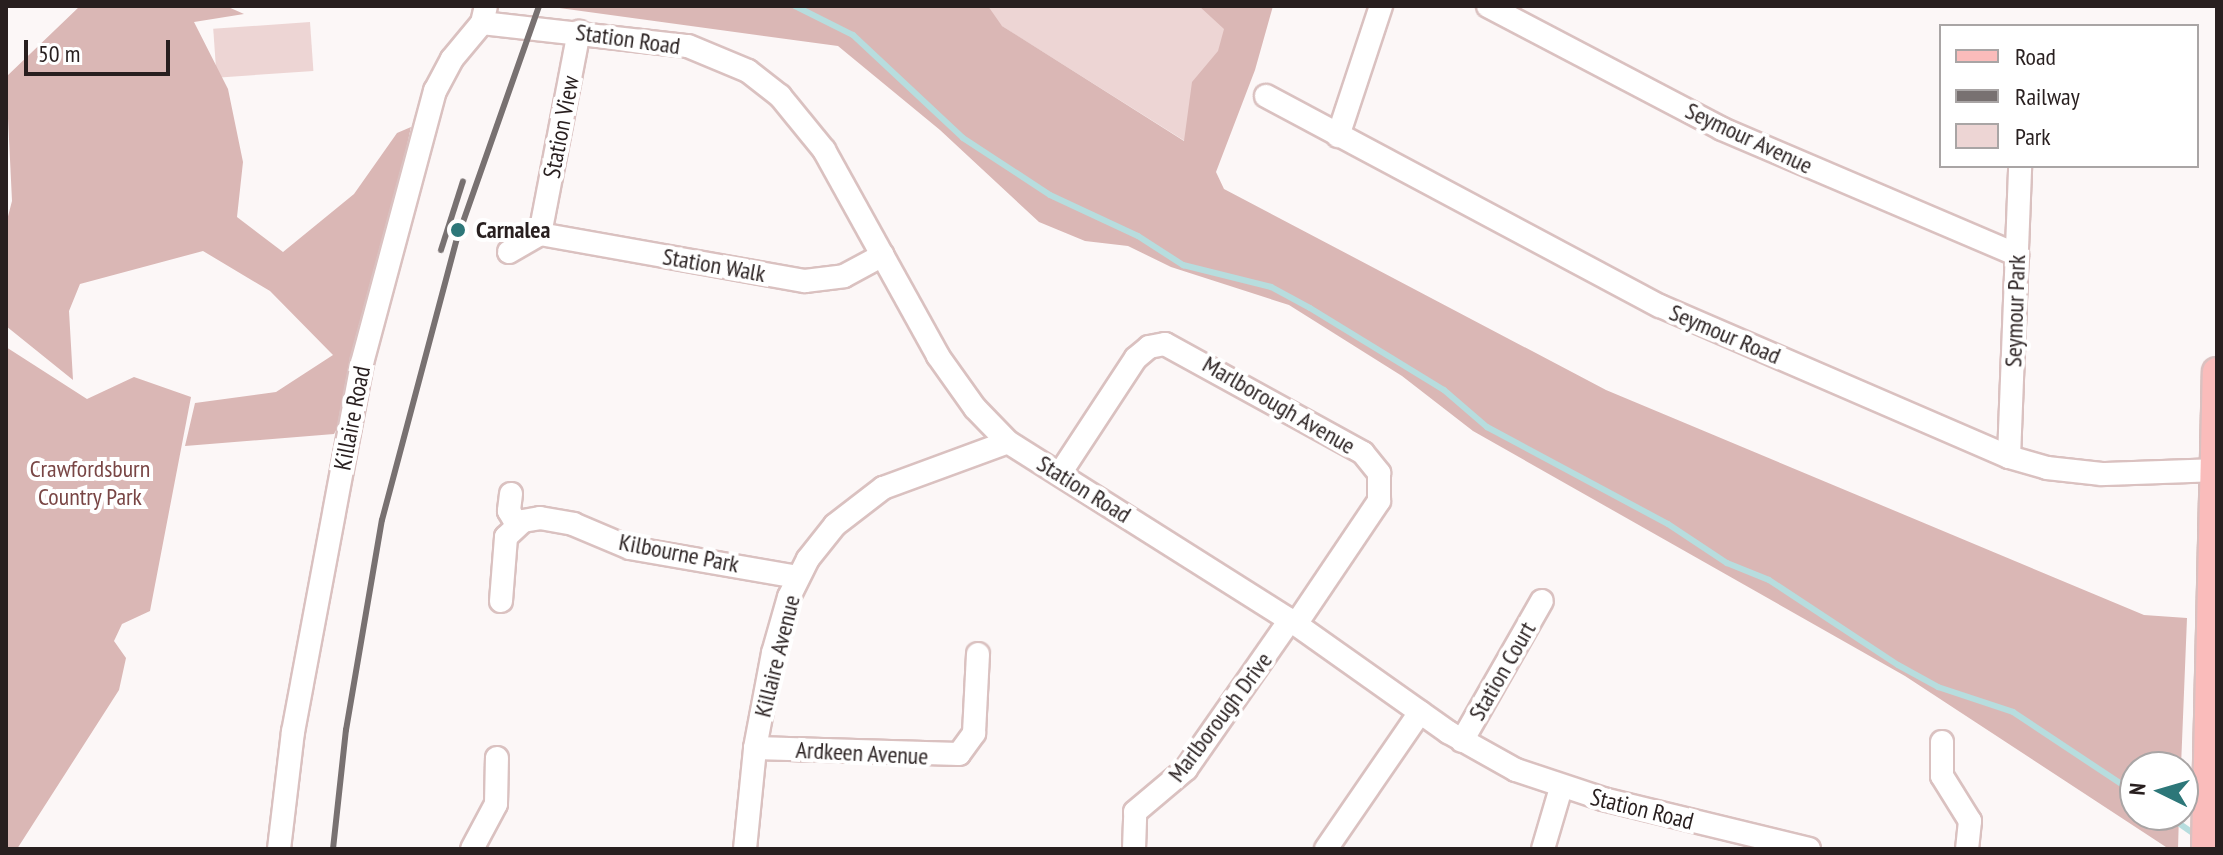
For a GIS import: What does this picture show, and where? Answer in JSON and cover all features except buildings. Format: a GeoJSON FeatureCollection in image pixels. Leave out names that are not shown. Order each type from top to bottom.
{"type":"FeatureCollection","features":[{"type":"Feature","properties":{"kind":"main road"},"geometry":{"type":"LineString","coordinates":[[2206,849],[2217,372]]}},
{"type":"Feature","properties":{"kind":"street"},"geometry":{"type":"LineString","coordinates":[[1338,136],[1381,6]]}},
{"type":"Feature","properties":{"kind":"street","name":"Seymour Avenue"},"geometry":{"type":"LineString","coordinates":[[1488,6],[1722,129],[2017,255]]}},
{"type":"Feature","properties":{"kind":"street","name":"Station Road"},"geometry":{"type":"LineString","coordinates":[[484,15],[579,32],[688,46],[729,61],[766,84],[824,150],[938,356],[975,408],[1008,442],[1061,472],[1293,622],[1462,741],[1561,788],[1716,838],[1809,849]]}},
{"type":"Feature","properties":{"kind":"street","name":"Killaire Road"},"geometry":{"type":"LineString","coordinates":[[279,849],[293,732],[362,363],[435,91],[452,59],[484,15]]}},
{"type":"Feature","properties":{"kind":"street","name":"Station View"},"geometry":{"type":"LineString","coordinates":[[540,234],[579,32]]}},
{"type":"Feature","properties":{"kind":"street","name":"Seymour Road"},"geometry":{"type":"LineString","coordinates":[[1266,96],[1660,306],[2009,457],[2047,468],[2102,474],[2215,470]]}},
{"type":"Feature","properties":{"kind":"street","name":"Seymour Park"},"geometry":{"type":"LineString","coordinates":[[2009,457],[2020,168]]}},
{"type":"Feature","properties":{"kind":"street"},"geometry":{"type":"LineString","coordinates":[[509,252],[540,234]]}},
{"type":"Feature","properties":{"kind":"street","name":"Station Walk"},"geometry":{"type":"LineString","coordinates":[[540,234],[805,281],[844,276],[883,255]]}},
{"type":"Feature","properties":{"kind":"street","name":"Marlborough Avenue"},"geometry":{"type":"LineString","coordinates":[[1061,472],[1136,358],[1149,347],[1165,344],[1363,453],[1379,473],[1379,501],[1293,622]]}},
{"type":"Feature","properties":{"kind":"street","name":"Killaire Avenue"},"geometry":{"type":"LineString","coordinates":[[745,849],[755,748],[773,653],[798,577],[835,525],[868,498],[900,479],[1008,442]]}},
{"type":"Feature","properties":{"kind":"street"},"geometry":{"type":"LineString","coordinates":[[501,601],[506,537],[517,525],[509,511],[511,494]]}},
{"type":"Feature","properties":{"kind":"street","name":"Kilbourne Park"},"geometry":{"type":"LineString","coordinates":[[517,525],[540,518],[573,524],[630,548],[798,577]]}},
{"type":"Feature","properties":{"kind":"street","name":"Station Court"},"geometry":{"type":"LineString","coordinates":[[1462,741],[1542,601]]}},
{"type":"Feature","properties":{"kind":"street","name":"Marlborough Drive"},"geometry":{"type":"LineString","coordinates":[[1134,849],[1135,812],[1186,769],[1293,622]]}},
{"type":"Feature","properties":{"kind":"street","name":"Ardkeen Avenue"},"geometry":{"type":"LineString","coordinates":[[755,748],[959,754],[974,733],[978,654]]}},
{"type":"Feature","properties":{"kind":"street"},"geometry":{"type":"LineString","coordinates":[[1326,849],[1420,712]]}},
{"type":"Feature","properties":{"kind":"street"},"geometry":{"type":"LineString","coordinates":[[1942,742],[1942,776],[1970,821],[1967,849]]}},
{"type":"Feature","properties":{"kind":"street"},"geometry":{"type":"LineString","coordinates":[[472,849],[496,804],[497,758]]}},
{"type":"Feature","properties":{"kind":"street"},"geometry":{"type":"LineString","coordinates":[[1543,849],[1561,788]]}},
{"type":"Feature","properties":{"kind":"green space"},"geometry":{"type":"Polygon","coordinates":[[[80,6],[226,6],[244,14],[194,22],[228,89],[243,162],[237,217],[283,252],[354,194],[397,133],[411,127],[350,405],[334,434],[185,446],[195,403],[276,392],[333,355],[270,291],[203,251],[80,284],[69,311],[73,380],[6,326],[6,224],[12,201],[6,77],[80,6]]]}},
{"type":"Feature","properties":{"kind":"green space"},"geometry":{"type":"Polygon","coordinates":[[[970,6],[1257,6],[1207,155],[970,6]]]}},
{"type":"Feature","properties":{"kind":"green space"},"geometry":{"type":"Polygon","coordinates":[[[988,6],[1002,26],[1184,141],[1192,82],[1218,51],[1224,29],[1199,6],[1273,6],[1255,70],[1216,172],[1224,189],[1606,390],[2144,615],[2187,618],[2182,751],[2119,751],[2119,816],[1905,676],[1473,431],[1402,376],[1289,305],[1171,267],[1128,246],[1085,241],[1039,222],[940,130],[838,46],[552,7],[988,6]]]}},
{"type":"Feature","properties":{"kind":"green space"},"geometry":{"type":"Polygon","coordinates":[[[310,22],[313,71],[217,78],[213,29],[310,22]]]}},
{"type":"Feature","properties":{"kind":"green space","name":"Crawfordsburn Country Park"},"geometry":{"type":"Polygon","coordinates":[[[6,347],[87,399],[134,377],[191,397],[150,611],[122,624],[114,641],[126,658],[119,690],[17,849],[6,849],[6,347]]]}},
{"type":"Feature","properties":{"kind":"green space"},"geometry":{"type":"Polygon","coordinates":[[[2142,831],[2179,831],[2178,849],[2169,849],[2142,831]]]}},
{"type":"Feature","properties":{"kind":"waterway"},"geometry":{"type":"LineString","coordinates":[[795,6],[853,35],[963,138],[1050,195],[1138,236],[1183,265],[1271,287],[1310,308],[1444,390],[1487,427],[1668,524],[1727,563],[1769,580],[1898,665],[1938,687],[2013,712],[2119,782]]}},
{"type":"Feature","properties":{"kind":"waterway"},"geometry":{"type":"LineString","coordinates":[[2190,831],[2198,837]]}},
{"type":"Feature","properties":{"kind":"railway"},"geometry":{"type":"LineString","coordinates":[[333,849],[346,730],[382,520],[457,239],[539,6]]}},
{"type":"Feature","properties":{"kind":"railway"},"geometry":{"type":"LineString","coordinates":[[441,250],[463,181]]}},
{"type":"Feature","properties":{"kind":"place","name":"Carnalea"},"geometry":{"type":"Point","coordinates":[458,230]}}]}
